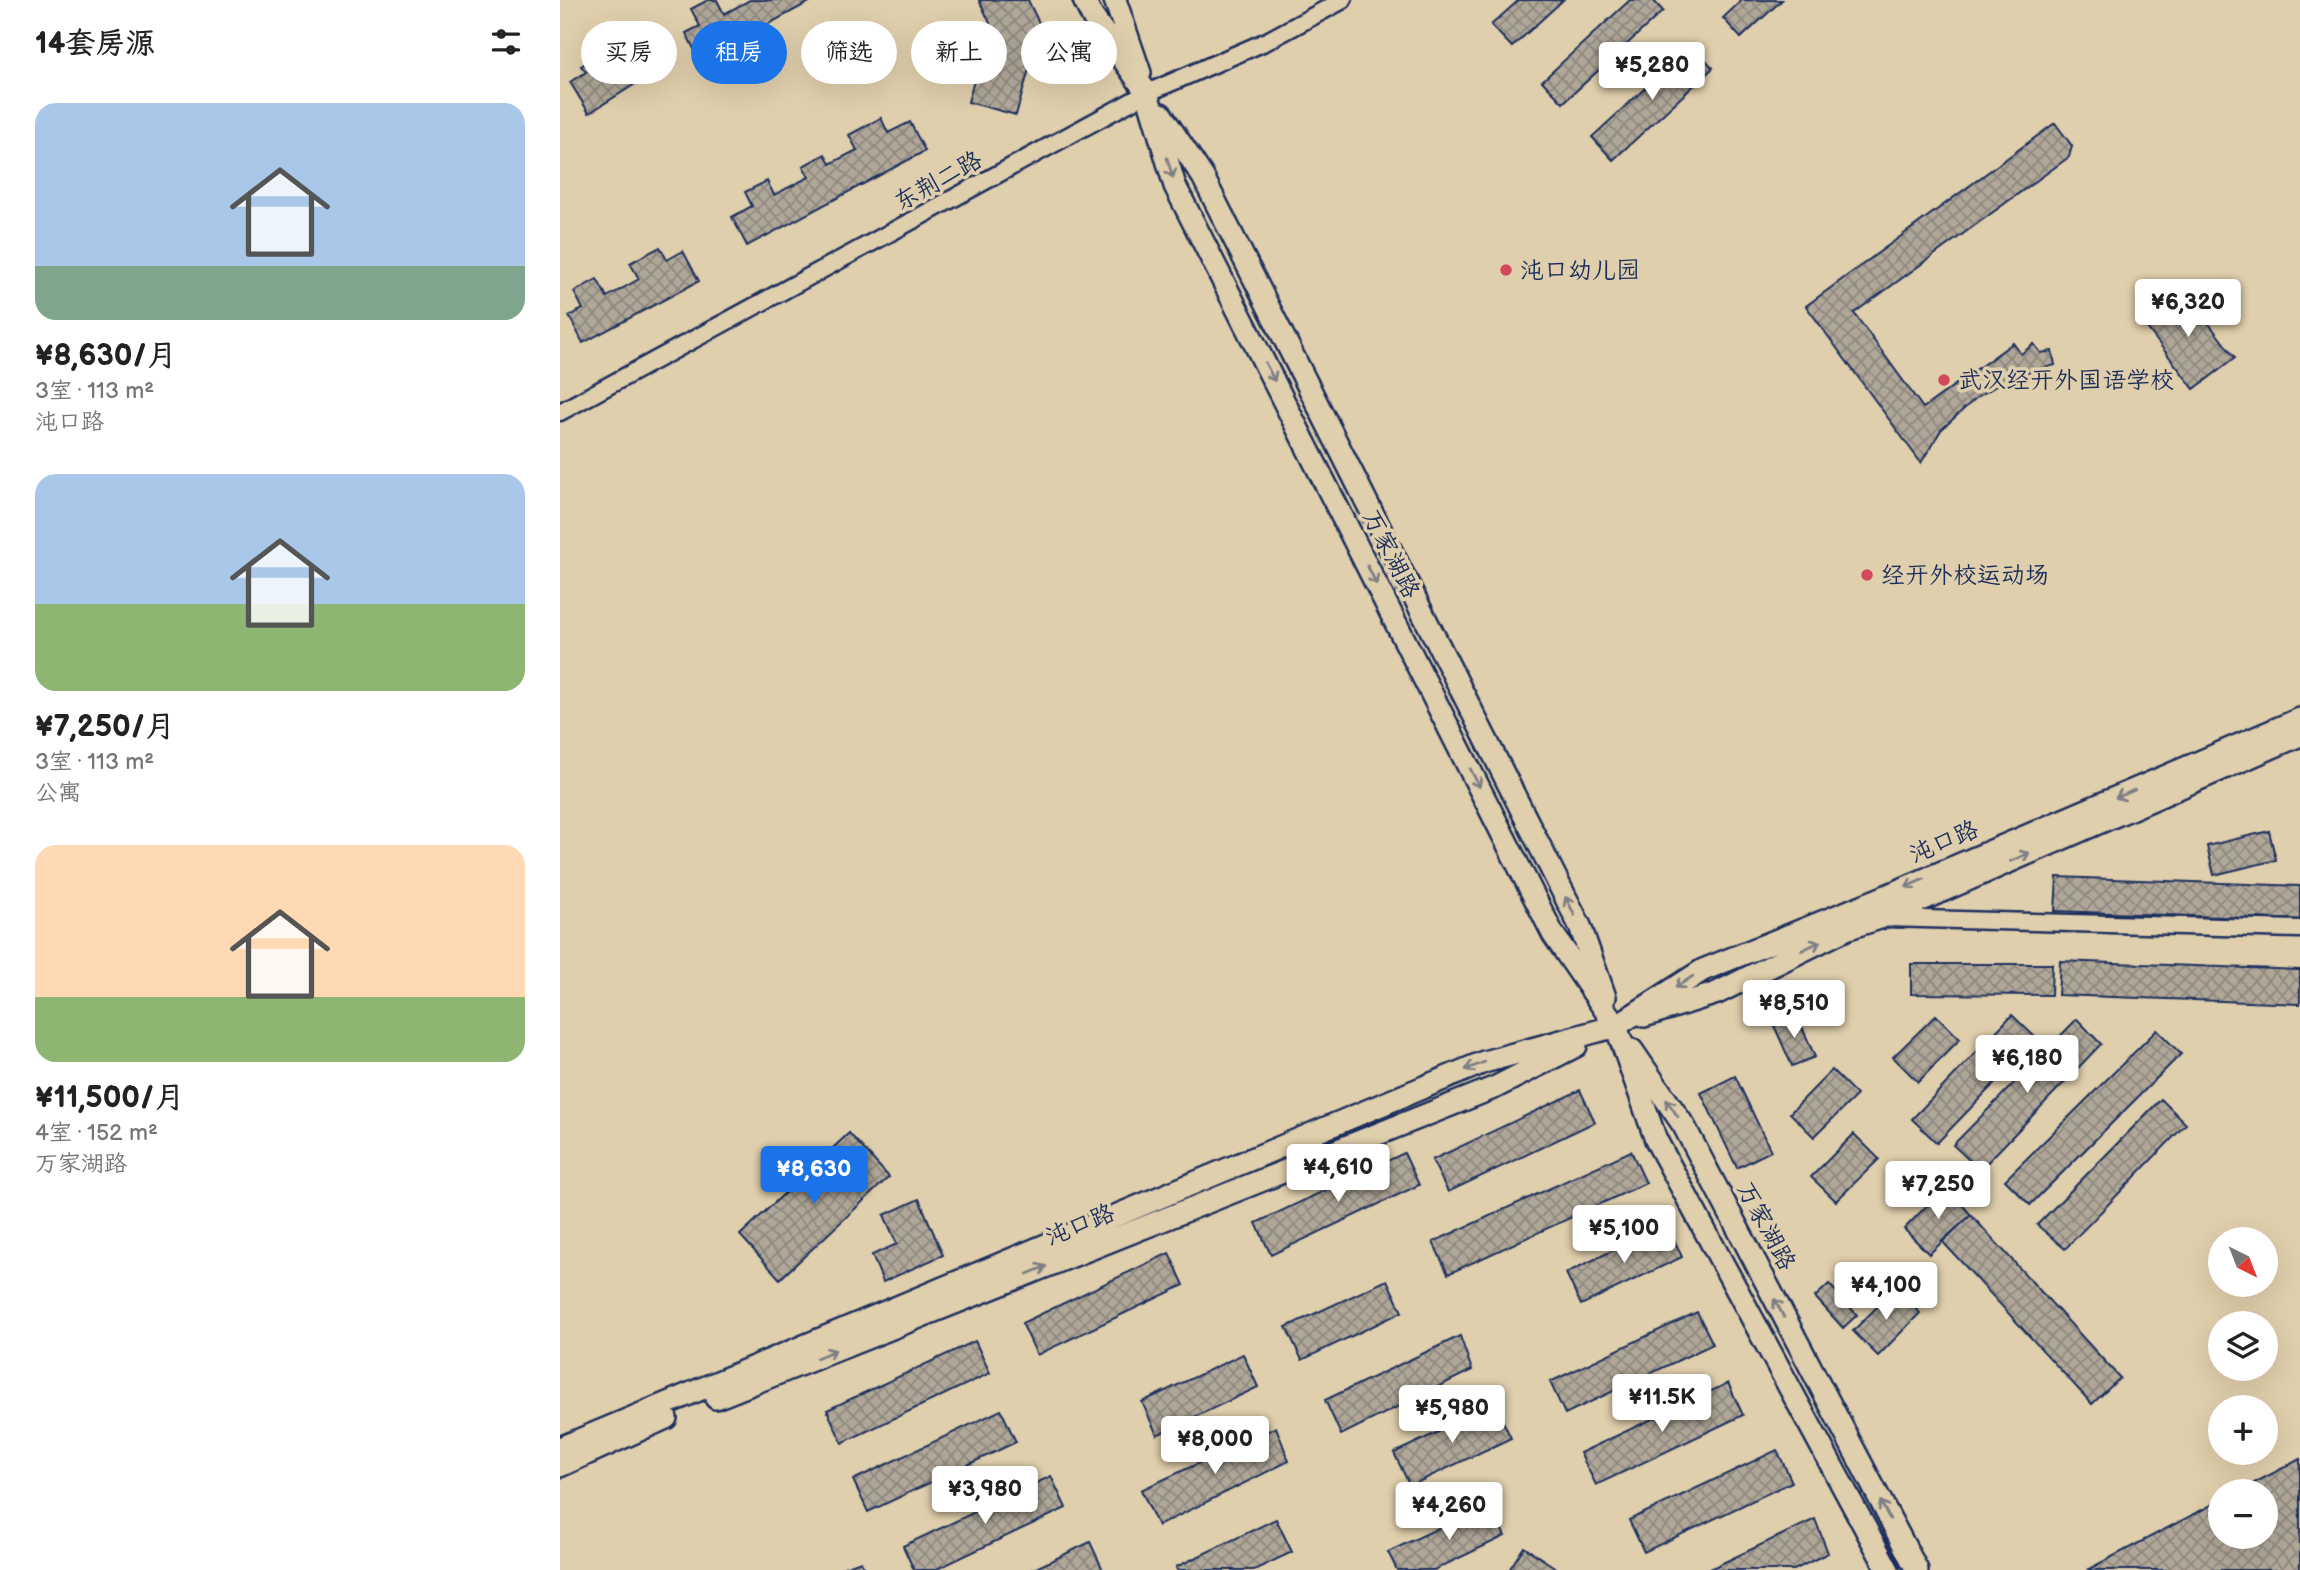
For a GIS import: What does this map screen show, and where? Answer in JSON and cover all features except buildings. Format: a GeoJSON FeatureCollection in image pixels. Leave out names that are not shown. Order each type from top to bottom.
{"type":"FeatureCollection","features":[{"type":"Feature","properties":{"kind":"main road","name":"万家湖路"},"geometry":{"type":"LineString","coordinates":[[1084,0],[1092,16],[1203,177],[1580,926],[1656,1140],[1888,1570]]}},
{"type":"Feature","properties":{"kind":"main road","name":"万家湖路"},"geometry":{"type":"LineString","coordinates":[[1115,0],[1147,93]]}},
{"type":"Feature","properties":{"kind":"main road","name":"沌口路"},"geometry":{"type":"LineString","coordinates":[[1879,908],[2300,719]]}},
{"type":"Feature","properties":{"kind":"main road","name":"沌口路"},"geometry":{"type":"LineString","coordinates":[[560,1466],[696,1405],[1496,1087],[1616,1026],[1703,970],[1879,908],[2300,735]]}},
{"type":"Feature","properties":{"kind":"main road","name":"万家湖路"},"geometry":{"type":"LineString","coordinates":[[1616,1026],[1684,1126],[1917,1570]]}},
{"type":"Feature","properties":{"kind":"main road","name":"沌口路"},"geometry":{"type":"LineString","coordinates":[[560,1448],[1483,1062],[1616,1026]]}},
{"type":"Feature","properties":{"kind":"street","name":"东荆二路"},"geometry":{"type":"LineString","coordinates":[[560,412],[1147,93],[1266,41],[1343,0]]}},
{"type":"Feature","properties":{"kind":"street"},"geometry":{"type":"LineString","coordinates":[[1879,908],[2300,929]]}},
{"type":"Feature","properties":{"kind":"place","name":"沌口幼儿园"},"geometry":{"type":"Point","coordinates":[1506,270]}},
{"type":"Feature","properties":{"kind":"place","name":"武汉经开外国语学校"},"geometry":{"type":"Point","coordinates":[1944,380]}},
{"type":"Feature","properties":{"kind":"place","name":"经开外校运动场"},"geometry":{"type":"Point","coordinates":[1867,575]}}]}
